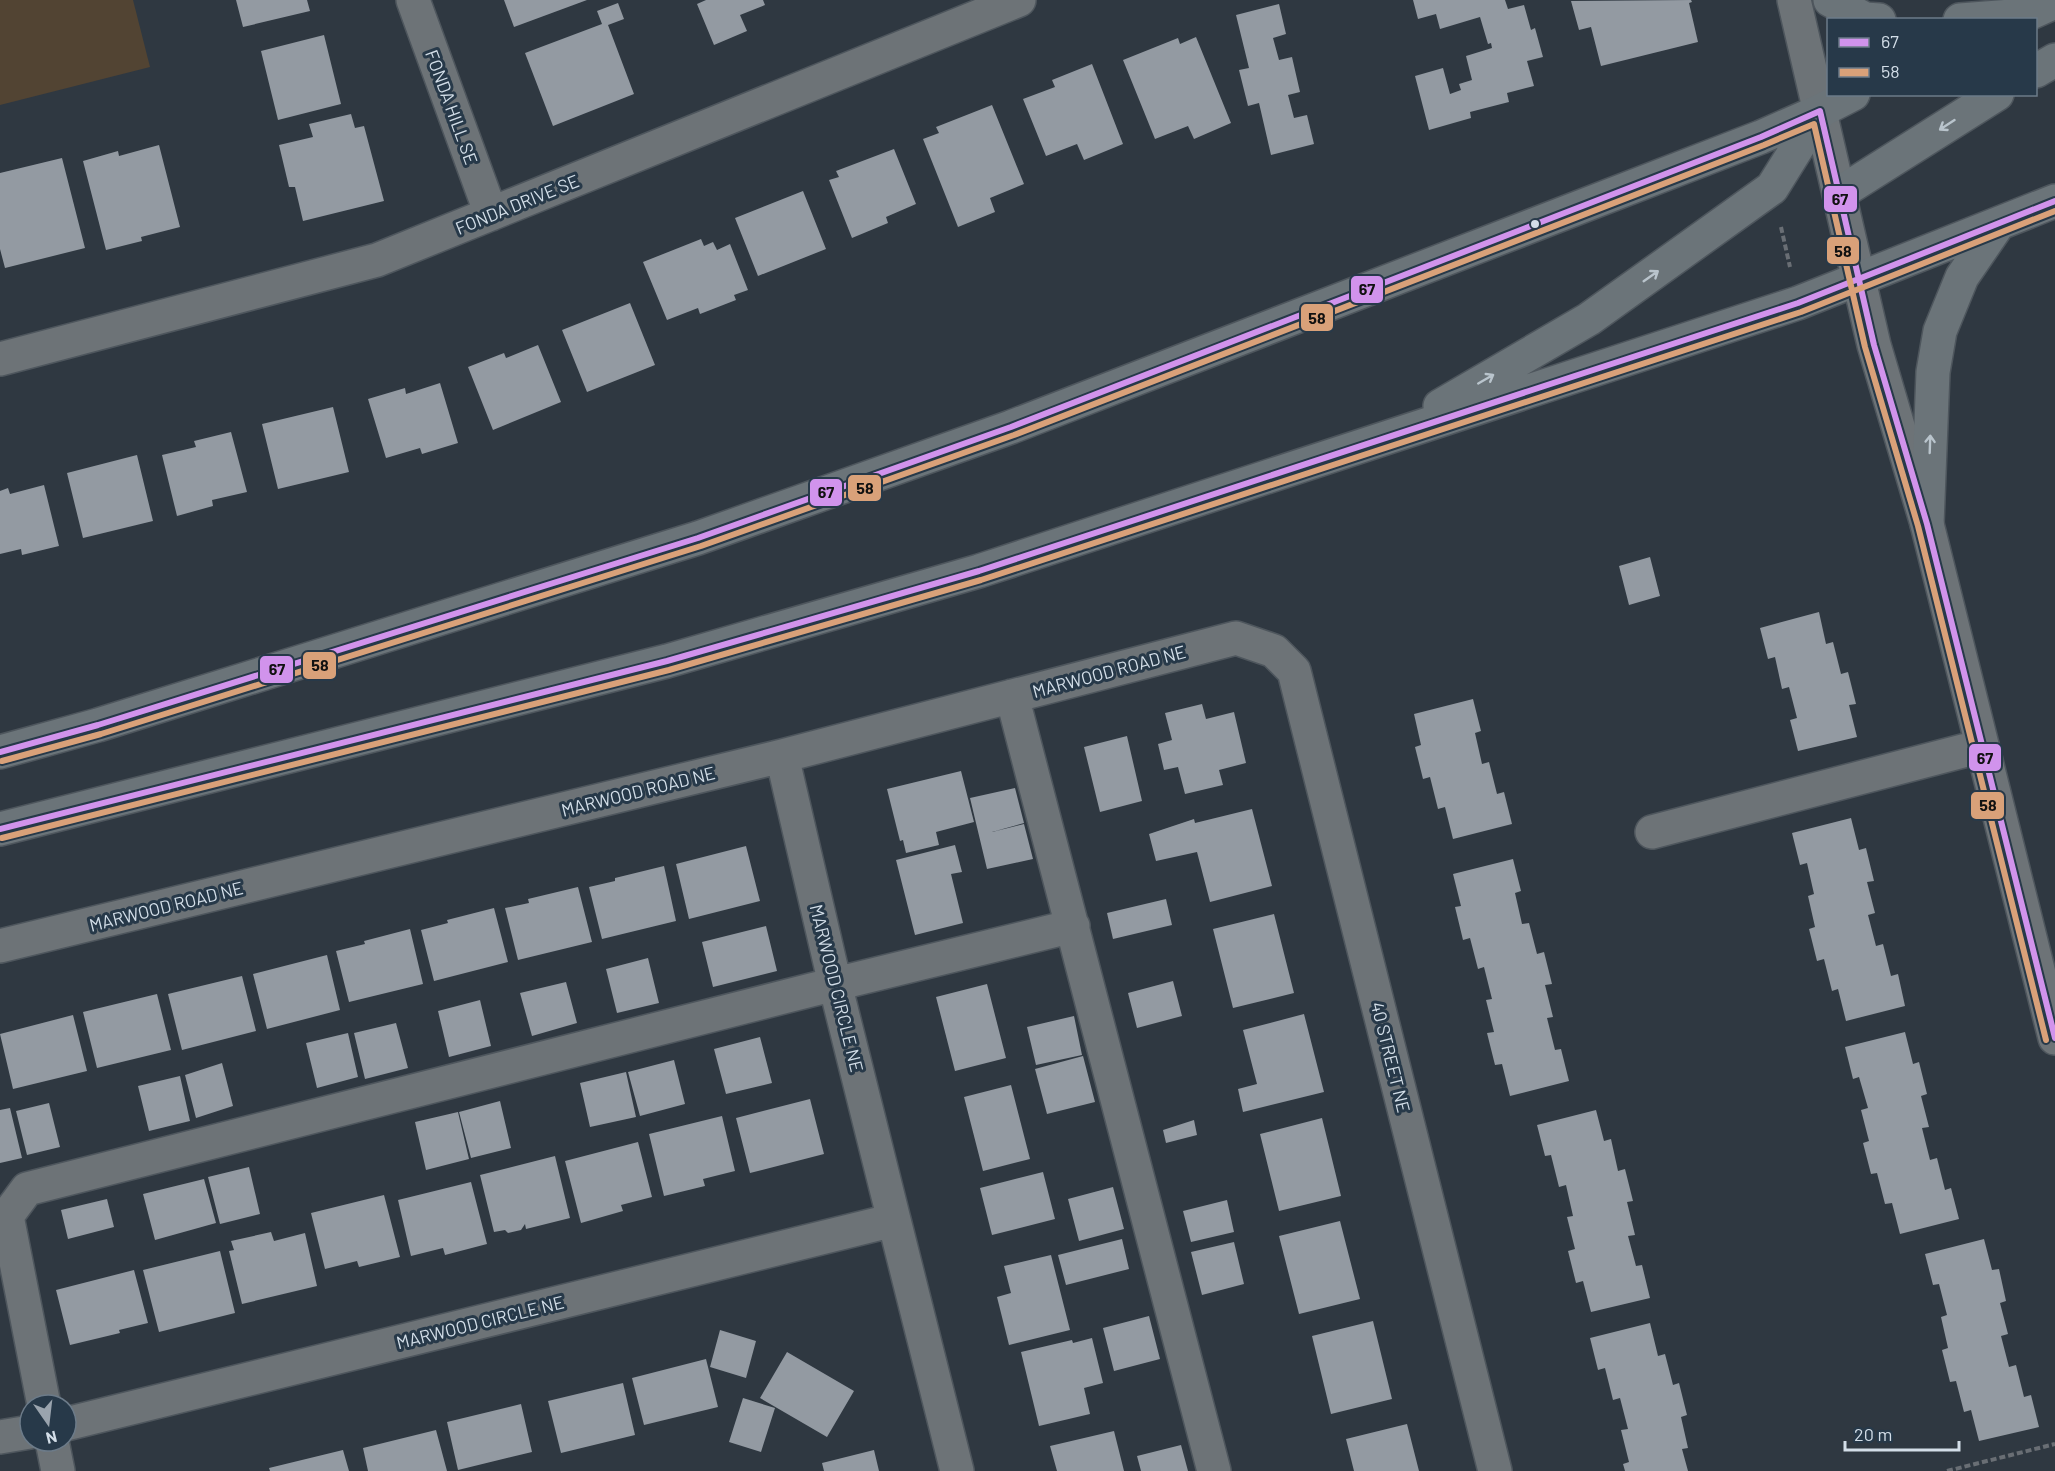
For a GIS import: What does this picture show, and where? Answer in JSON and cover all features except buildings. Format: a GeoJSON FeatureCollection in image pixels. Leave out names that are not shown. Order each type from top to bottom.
{"type":"FeatureCollection","features":[{"type":"Feature","properties":{"kind":"main road"},"geometry":{"type":"LineString","coordinates":[[1830,0],[1863,18]]}},
{"type":"Feature","properties":{"kind":"main road"},"geometry":{"type":"LineString","coordinates":[[2000,18],[2020,17],[2055,2]]}},
{"type":"Feature","properties":{"kind":"main road"},"geometry":{"type":"LineString","coordinates":[[2037,70],[2055,60]]}},
{"type":"Feature","properties":{"kind":"main road"},"geometry":{"type":"LineString","coordinates":[[0,752],[98,725],[709,534],[1011,427],[1761,137],[1849,96]]}},
{"type":"Feature","properties":{"kind":"main road"},"geometry":{"type":"LineString","coordinates":[[1840,194],[1994,96]]}},
{"type":"Feature","properties":{"kind":"main road"},"geometry":{"type":"LineString","coordinates":[[1381,441],[1589,319],[1772,188],[1820,111]]}},
{"type":"Feature","properties":{"kind":"main road"},"geometry":{"type":"LineString","coordinates":[[0,829],[667,661],[979,571],[1798,303],[1997,226],[2055,201]]}},
{"type":"Feature","properties":{"kind":"main road"},"geometry":{"type":"LineString","coordinates":[[1926,524],[1933,372],[1940,331],[1962,277],[1997,226]]}},
{"type":"Feature","properties":{"kind":"street","name":"FONDA HILL SE"},"geometry":{"type":"LineString","coordinates":[[413,0],[491,214]]}},
{"type":"Feature","properties":{"kind":"street","name":"FONDA DRIVE SE"},"geometry":{"type":"LineString","coordinates":[[0,359],[377,260],[1019,0]]}},
{"type":"Feature","properties":{"kind":"street"},"geometry":{"type":"LineString","coordinates":[[1794,0],[1874,345],[1926,524],[2055,1038]]}},
{"type":"Feature","properties":{"kind":"street","name":"MARWOOD ROAD NE"},"geometry":{"type":"LineString","coordinates":[[0,946],[782,756],[1236,638],[1274,651]]}},
{"type":"Feature","properties":{"kind":"street","name":"40 STREET NE"},"geometry":{"type":"LineString","coordinates":[[1274,651],[1294,670],[1495,1471]]}},
{"type":"Feature","properties":{"kind":"street"},"geometry":{"type":"LineString","coordinates":[[1012,696],[1214,1471]]}},
{"type":"Feature","properties":{"kind":"street"},"geometry":{"type":"LineString","coordinates":[[1652,832],[1982,746]]}},
{"type":"Feature","properties":{"kind":"street","name":"MARWOOD CIRCLE NE"},"geometry":{"type":"LineString","coordinates":[[782,756],[835,984],[957,1471]]}},
{"type":"Feature","properties":{"kind":"street"},"geometry":{"type":"LineString","coordinates":[[42,1393],[7,1216],[27,1189],[1073,926]]}},
{"type":"Feature","properties":{"kind":"street","name":"MARWOOD CIRCLE NE"},"geometry":{"type":"LineString","coordinates":[[78,1421],[894,1220]]}},
{"type":"Feature","properties":{"kind":"street"},"geometry":{"type":"LineString","coordinates":[[0,1437],[18,1434]]}},
{"type":"Feature","properties":{"kind":"street"},"geometry":{"type":"LineString","coordinates":[[54,1453],[58,1471]]}},
{"type":"Feature","properties":{"kind":"path"},"geometry":{"type":"LineString","coordinates":[[1781,226],[1791,268]]}},
{"type":"Feature","properties":{"kind":"path"},"geometry":{"type":"LineString","coordinates":[[1947,1471],[2055,1444]]}},
{"type":"Feature","properties":{"kind":"shaded area"},"geometry":{"type":"Polygon","coordinates":[[[0,0],[133,0],[150,67],[0,105],[0,0]]]}},
{"type":"Feature","properties":{"kind":"transit line","name":"67"},"geometry":{"type":"LineString","coordinates":[[0,752],[98,725],[698,538],[1011,427],[1761,137],[1820,111],[1874,345],[1927,524],[2055,1038]]}},
{"type":"Feature","properties":{"kind":"transit line","name":"58"},"geometry":{"type":"LineString","coordinates":[[2,761],[101,734],[701,546],[1014,435],[1814,124],[1865,347],[1918,526],[2046,1040]]}},
{"type":"Feature","properties":{"kind":"transit line","name":"67"},"geometry":{"type":"LineString","coordinates":[[0,829],[667,661],[979,571],[1798,303],[2055,201]]}},
{"type":"Feature","properties":{"kind":"transit line","name":"58"},"geometry":{"type":"LineString","coordinates":[[2,838],[669,670],[981,580],[1801,312],[2055,211]]}}]}
